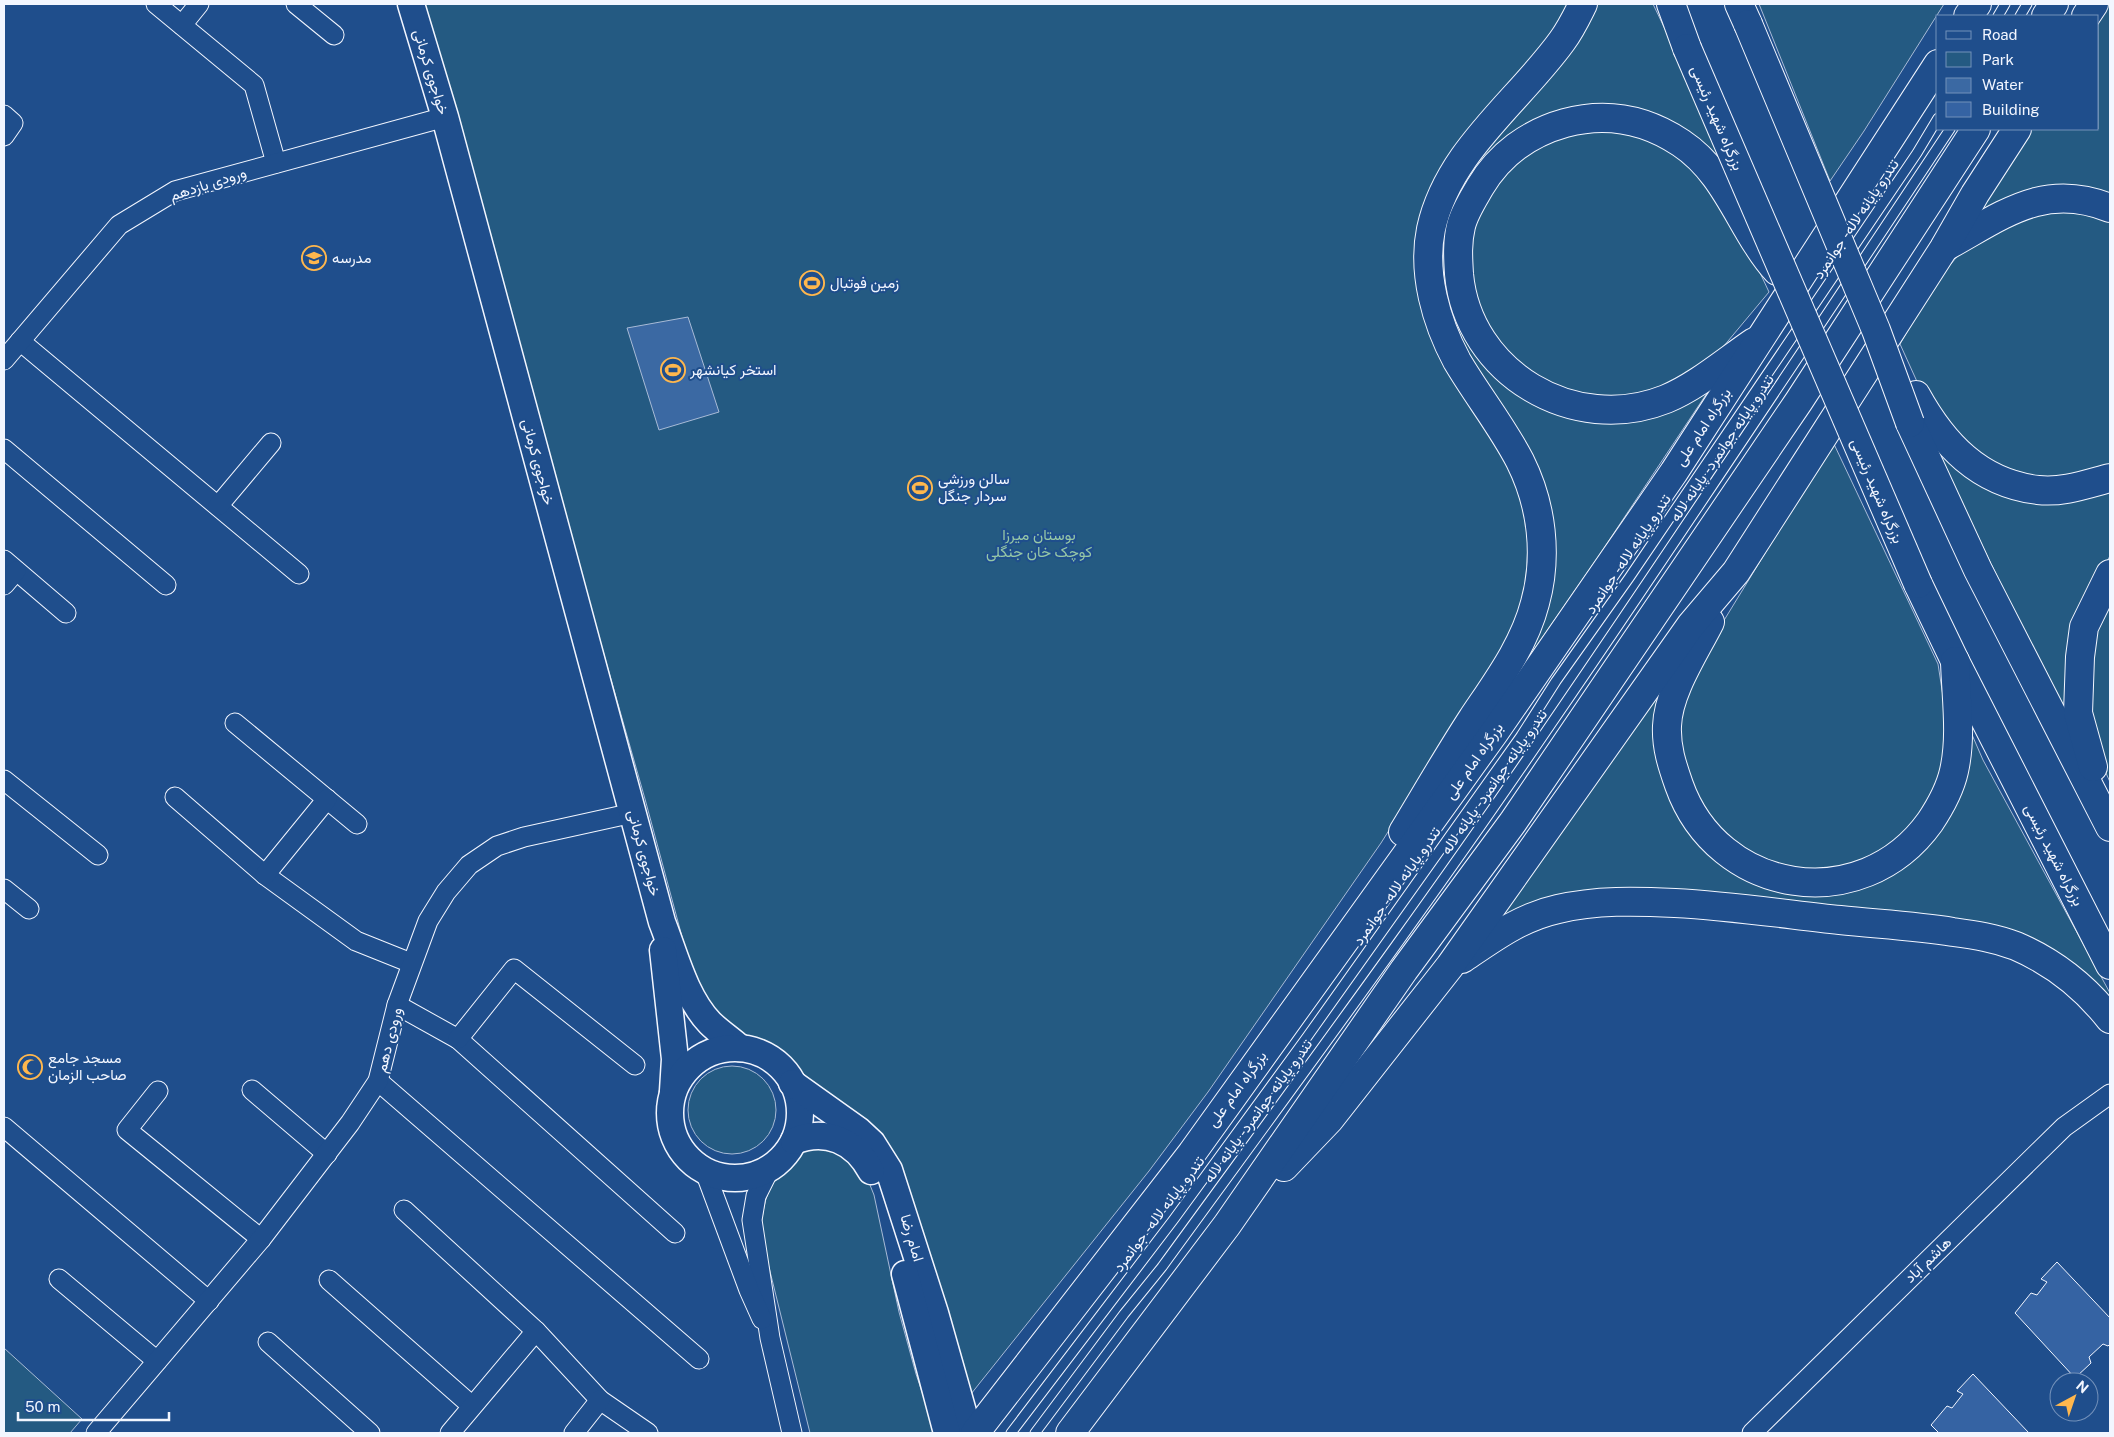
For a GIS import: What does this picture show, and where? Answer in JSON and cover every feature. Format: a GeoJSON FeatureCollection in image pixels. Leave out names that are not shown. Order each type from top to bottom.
{"type":"FeatureCollection","features":[{"type":"Feature","properties":{"kind":"highway"},"geometry":{"type":"LineString","coordinates":[[1368,907],[1401,836],[1512,655],[1530,619],[1536,602],[1541,567],[1542,542],[1539,516],[1531,486],[1520,461],[1457,360],[1439,317],[1430,282],[1428,255],[1431,230],[1437,209],[1460,162],[1481,134],[1562,41],[1583,4]]}},
{"type":"Feature","properties":{"kind":"highway","name":"بزرگراه شهید رئیسی"},"geometry":{"type":"LineString","coordinates":[[1670,4],[1786,280],[1918,584],[1955,661],[2110,965]]}},
{"type":"Feature","properties":{"kind":"highway"},"geometry":{"type":"LineString","coordinates":[[1968,15],[1977,4]]}},
{"type":"Feature","properties":{"kind":"highway"},"geometry":{"type":"LineString","coordinates":[[2047,15],[2054,4]]}},
{"type":"Feature","properties":{"kind":"highway"},"geometry":{"type":"LineString","coordinates":[[2087,15],[2094,4]]}},
{"type":"Feature","properties":{"kind":"highway"},"geometry":{"type":"LineString","coordinates":[[1744,14],[1876,330],[1910,423],[1978,570],[2105,816]]}},
{"type":"Feature","properties":{"kind":"highway","name":"بزرگراه امام علی"},"geometry":{"type":"LineString","coordinates":[[975,1433],[1192,1153],[1463,777],[1674,472],[1936,67]]}},
{"type":"Feature","properties":{"kind":"highway"},"geometry":{"type":"LineString","coordinates":[[1763,335],[1693,384],[1666,399],[1632,407],[1589,408],[1552,398],[1513,376],[1502,366],[1480,337],[1467,313],[1460,288],[1457,255],[1461,224],[1473,199],[1492,168],[1521,143],[1551,127],[1581,119],[1604,118],[1638,122],[1659,130],[1682,144],[1705,164],[1725,188],[1767,259],[1786,280]]}},
{"type":"Feature","properties":{"kind":"highway"},"geometry":{"type":"LineString","coordinates":[[1070,1433],[1227,1226],[1404,970],[1513,822],[1799,401],[1975,130]]}},
{"type":"Feature","properties":{"kind":"highway"},"geometry":{"type":"LineString","coordinates":[[1955,661],[1958,729],[1954,771],[1937,812],[1919,837],[1901,853],[1870,871],[1848,878],[1803,883],[1780,880],[1758,872],[1734,859],[1693,818],[1682,796],[1669,757],[1667,726],[1671,703],[1736,572],[1944,248],[2016,130]]}},
{"type":"Feature","properties":{"kind":"highway"},"geometry":{"type":"LineString","coordinates":[[1944,248],[2017,207],[2034,201],[2058,197],[2110,208]]}},
{"type":"Feature","properties":{"kind":"highway"},"geometry":{"type":"LineString","coordinates":[[1876,330],[1930,419],[1950,446],[1976,467],[2001,480],[2039,490],[2069,489],[2110,478]]}},
{"type":"Feature","properties":{"kind":"highway"},"geometry":{"type":"LineString","coordinates":[[1227,1226],[1329,1120],[1450,966],[1691,625],[1736,572]]}},
{"type":"Feature","properties":{"kind":"highway"},"geometry":{"type":"LineString","coordinates":[[2105,816],[2078,713],[2078,680],[2084,628],[2110,574]]}},
{"type":"Feature","properties":{"kind":"highway"},"geometry":{"type":"LineString","coordinates":[[1450,966],[1517,923],[1538,914],[1560,908],[1589,903],[1641,901],[1706,905],[1923,928],[1989,937],[2042,958],[2063,972],[2082,987],[2110,1019]]}},
{"type":"Feature","properties":{"kind":"main road","name":"خواجوی کرمانی"},"geometry":{"type":"LineString","coordinates":[[411,4],[445,117],[662,922]]}},
{"type":"Feature","properties":{"kind":"main road"},"geometry":{"type":"LineString","coordinates":[[662,922],[688,990],[698,1007],[710,1022],[740,1048]]}},
{"type":"Feature","properties":{"kind":"main road"},"geometry":{"type":"LineString","coordinates":[[662,922],[675,1058],[670,1108],[671,1126],[676,1142],[686,1156],[716,1176],[735,1178],[754,1176],[770,1168],[783,1158],[794,1141],[799,1127],[800,1109],[796,1091],[788,1074],[774,1061],[758,1052],[740,1048],[722,1049],[706,1054],[686,1070],[673,1091]]}},
{"type":"Feature","properties":{"kind":"main road","name":"امام رضا"},"geometry":{"type":"LineString","coordinates":[[792,1083],[858,1130],[883,1158],[889,1170],[935,1313],[969,1433]]}},
{"type":"Feature","properties":{"kind":"main road","name":"امام رضا"},"geometry":{"type":"LineString","coordinates":[[794,1141],[804,1137],[823,1135],[841,1141],[868,1165],[876,1180],[883,1198],[947,1433]]}},
{"type":"Feature","properties":{"kind":"street"},"geometry":{"type":"LineString","coordinates":[[156,4],[254,85],[276,164]]}},
{"type":"Feature","properties":{"kind":"street"},"geometry":{"type":"LineString","coordinates":[[182,25],[199,4]]}},
{"type":"Feature","properties":{"kind":"street"},"geometry":{"type":"LineString","coordinates":[[296,4],[334,35]]}},
{"type":"Feature","properties":{"kind":"street"},"geometry":{"type":"LineString","coordinates":[[4,115],[13,123],[4,136]]}},
{"type":"Feature","properties":{"kind":"street","name":"ورودی یازدهم"},"geometry":{"type":"LineString","coordinates":[[4,360],[119,226],[175,191],[445,117]]}},
{"type":"Feature","properties":{"kind":"street"},"geometry":{"type":"LineString","coordinates":[[20,341],[299,574]]}},
{"type":"Feature","properties":{"kind":"street"},"geometry":{"type":"LineString","coordinates":[[218,506],[271,443]]}},
{"type":"Feature","properties":{"kind":"street"},"geometry":{"type":"LineString","coordinates":[[4,449],[166,585]]}},
{"type":"Feature","properties":{"kind":"street"},"geometry":{"type":"LineString","coordinates":[[4,585],[10,566],[66,613]]}},
{"type":"Feature","properties":{"kind":"street"},"geometry":{"type":"LineString","coordinates":[[235,723],[357,824]]}},
{"type":"Feature","properties":{"kind":"street"},"geometry":{"type":"LineString","coordinates":[[4,780],[98,855]]}},
{"type":"Feature","properties":{"kind":"street"},"geometry":{"type":"LineString","coordinates":[[175,797],[265,875],[356,941],[411,963]]}},
{"type":"Feature","properties":{"kind":"street"},"geometry":{"type":"LineString","coordinates":[[265,875],[327,799]]}},
{"type":"Feature","properties":{"kind":"street","name":"ورودی دهم"},"geometry":{"type":"LineString","coordinates":[[96,1433],[261,1239],[350,1124],[378,1081],[397,1005],[411,963],[428,922],[446,892],[469,865],[497,846],[524,837],[633,812]]}},
{"type":"Feature","properties":{"kind":"street"},"geometry":{"type":"LineString","coordinates":[[4,889],[29,909]]}},
{"type":"Feature","properties":{"kind":"street"},"geometry":{"type":"LineString","coordinates":[[458,1039],[514,969],[635,1065]]}},
{"type":"Feature","properties":{"kind":"street"},"geometry":{"type":"LineString","coordinates":[[397,1005],[458,1039],[674,1233]]}},
{"type":"Feature","properties":{"kind":"street"},"geometry":{"type":"LineString","coordinates":[[378,1081],[699,1359]]}},
{"type":"Feature","properties":{"kind":"street"},"geometry":{"type":"LineString","coordinates":[[252,1090],[326,1154]]}},
{"type":"Feature","properties":{"kind":"street"},"geometry":{"type":"LineString","coordinates":[[158,1091],[127,1130],[261,1239]]}},
{"type":"Feature","properties":{"kind":"street","name":"هاشم آباد"},"geometry":{"type":"LineString","coordinates":[[1752,1433],[2064,1127],[2110,1094]]}},
{"type":"Feature","properties":{"kind":"street"},"geometry":{"type":"LineString","coordinates":[[4,1127],[209,1300]]}},
{"type":"Feature","properties":{"kind":"street"},"geometry":{"type":"LineString","coordinates":[[770,1168],[756,1196],[752,1220],[770,1338],[792,1433]]}},
{"type":"Feature","properties":{"kind":"street"},"geometry":{"type":"LineString","coordinates":[[704,1169],[749,1290],[770,1338]]}},
{"type":"Feature","properties":{"kind":"street"},"geometry":{"type":"LineString","coordinates":[[404,1210],[536,1331],[600,1400],[648,1433]]}},
{"type":"Feature","properties":{"kind":"street"},"geometry":{"type":"LineString","coordinates":[[59,1279],[158,1361]]}},
{"type":"Feature","properties":{"kind":"street"},"geometry":{"type":"LineString","coordinates":[[329,1280],[472,1406]]}},
{"type":"Feature","properties":{"kind":"street"},"geometry":{"type":"LineString","coordinates":[[450,1433],[536,1331]]}},
{"type":"Feature","properties":{"kind":"street"},"geometry":{"type":"LineString","coordinates":[[268,1342],[370,1433]]}},
{"type":"Feature","properties":{"kind":"street"},"geometry":{"type":"LineString","coordinates":[[574,1433],[600,1400]]}},
{"type":"Feature","properties":{"kind":"lane"},"geometry":{"type":"LineString","coordinates":[[1999,15],[2005,4]]}},
{"type":"Feature","properties":{"kind":"lane"},"geometry":{"type":"LineString","coordinates":[[2021,15],[2027,4]]}},
{"type":"Feature","properties":{"kind":"lane","name":"تندرو پایانه لاله - جوانمرد"},"geometry":{"type":"LineString","coordinates":[[1011,1433],[1174,1220],[1521,736],[1917,153],[1936,121]]}},
{"type":"Feature","properties":{"kind":"lane","name":"تندرو پایانه جوانمرد - پایانه لاله"},"geometry":{"type":"LineString","coordinates":[[1035,1433],[1124,1314],[1168,1259],[1423,907],[1708,496],[1949,130]]}},
{"type":"Feature","properties":{"kind":"green space","name":"بوستان میرزا کوچک خان جنگلی"},"geometry":{"type":"Polygon","coordinates":[[[419,4],[1576,4],[1421,249],[1513,464],[1534,534],[1522,619],[1381,843],[1208,1092],[1149,1171],[967,1399],[902,1191],[784,1056],[773,1047],[747,1037],[709,1008],[688,959],[645,799],[419,4]]]}},
{"type":"Feature","properties":{"kind":"green space"},"geometry":{"type":"Polygon","coordinates":[[[1591,4],[1653,4],[1702,105],[1727,183],[1610,109],[1472,181],[1463,325],[1587,416],[1721,372],[1522,667],[1549,556],[1463,359],[1439,289],[1445,207],[1591,4]]]}},
{"type":"Feature","properties":{"kind":"green space"},"geometry":{"type":"Polygon","coordinates":[[[1759,4],[1944,4],[1864,131],[1830,181],[1759,4]]]}},
{"type":"Feature","properties":{"kind":"green space"},"geometry":{"type":"Polygon","coordinates":[[[2104,4],[2110,4],[2110,199],[1967,227],[2027,130],[2099,130],[2098,15],[2104,4]]]}},
{"type":"Feature","properties":{"kind":"green space"},"geometry":{"type":"Polygon","coordinates":[[[1602,126],[1635,130],[1687,157],[1748,247],[1769,292],[1723,347],[1707,363],[1670,389],[1612,402],[1537,384],[1484,328],[1465,252],[1479,203],[1531,146],[1602,126]]]}},
{"type":"Feature","properties":{"kind":"green space"},"geometry":{"type":"Polygon","coordinates":[[[2046,209],[2110,217],[2110,468],[2043,480],[1979,460],[1919,386],[1900,344],[1944,272],[1966,248],[1987,235],[2046,209]]]}},
{"type":"Feature","properties":{"kind":"green space"},"geometry":{"type":"Polygon","coordinates":[[[1911,399],[1961,466],[2110,491],[2110,556],[2091,587],[2081,749],[1911,399]]]}},
{"type":"Feature","properties":{"kind":"green space"},"geometry":{"type":"Polygon","coordinates":[[[1833,442],[1938,664],[1949,735],[1936,794],[1906,834],[1860,863],[1809,872],[1747,857],[1691,801],[1677,720],[1701,658],[1833,442]]]}},
{"type":"Feature","properties":{"kind":"green space"},"geometry":{"type":"Polygon","coordinates":[[[2110,593],[2110,782],[2098,755],[2089,725],[2095,629],[2110,593]]]}},
{"type":"Feature","properties":{"kind":"green space"},"geometry":{"type":"Polygon","coordinates":[[[1704,618],[1655,728],[1740,875],[1761,886],[1800,893],[1909,859],[1963,714],[1983,760],[2110,993],[2110,1006],[2048,951],[1638,893],[1480,936],[1704,618]]]}},
{"type":"Feature","properties":{"kind":"green space"},"geometry":{"type":"Polygon","coordinates":[[[732,1066],[749,1070],[763,1079],[772,1093],[776,1110],[772,1127],[763,1141],[749,1150],[732,1154],[715,1150],[701,1141],[692,1127],[688,1110],[692,1093],[701,1079],[715,1070],[732,1066]]]}},
{"type":"Feature","properties":{"kind":"green space"},"geometry":{"type":"Polygon","coordinates":[[[809,1147],[837,1148],[868,1180],[874,1195],[899,1312],[916,1374],[936,1433],[810,1433],[761,1235],[764,1207],[772,1184],[787,1165],[809,1147]]]}},
{"type":"Feature","properties":{"kind":"green space"},"geometry":{"type":"Polygon","coordinates":[[[4,1348],[82,1419],[70,1433],[4,1433],[4,1348]]]}},
{"type":"Feature","properties":{"kind":"water","name":"استخر کیانشهر"},"geometry":{"type":"Polygon","coordinates":[[[688,317],[719,412],[659,430],[627,328],[688,317]]]}},
{"type":"Feature","properties":{"kind":"building"},"geometry":{"type":"Polygon","coordinates":[[[2057,1262],[2110,1318],[2110,1344],[2108,1346],[2103,1344],[2089,1357],[2091,1363],[2081,1372],[2069,1372],[2015,1313],[2031,1293],[2037,1295],[2047,1282],[2041,1279],[2057,1262]]]}},
{"type":"Feature","properties":{"kind":"building"},"geometry":{"type":"Polygon","coordinates":[[[1973,1374],[2029,1433],[1939,1433],[1931,1425],[1947,1406],[1952,1408],[1963,1394],[1957,1391],[1973,1374]]]}},
{"type":"Feature","properties":{"kind":"place","name":"مدرسه"},"geometry":{"type":"Point","coordinates":[314,258]}},
{"type":"Feature","properties":{"kind":"place","name":"زمین فوتبال"},"geometry":{"type":"Point","coordinates":[812,283]}},
{"type":"Feature","properties":{"kind":"place","name":"استخر کیانشهر"},"geometry":{"type":"Point","coordinates":[673,370]}},
{"type":"Feature","properties":{"kind":"place","name":"سالن ورزشی سردار جنگل"},"geometry":{"type":"Point","coordinates":[920,488]}},
{"type":"Feature","properties":{"kind":"place","name":"مسجد جامع صاحب الزمان"},"geometry":{"type":"Point","coordinates":[30,1067]}}]}
